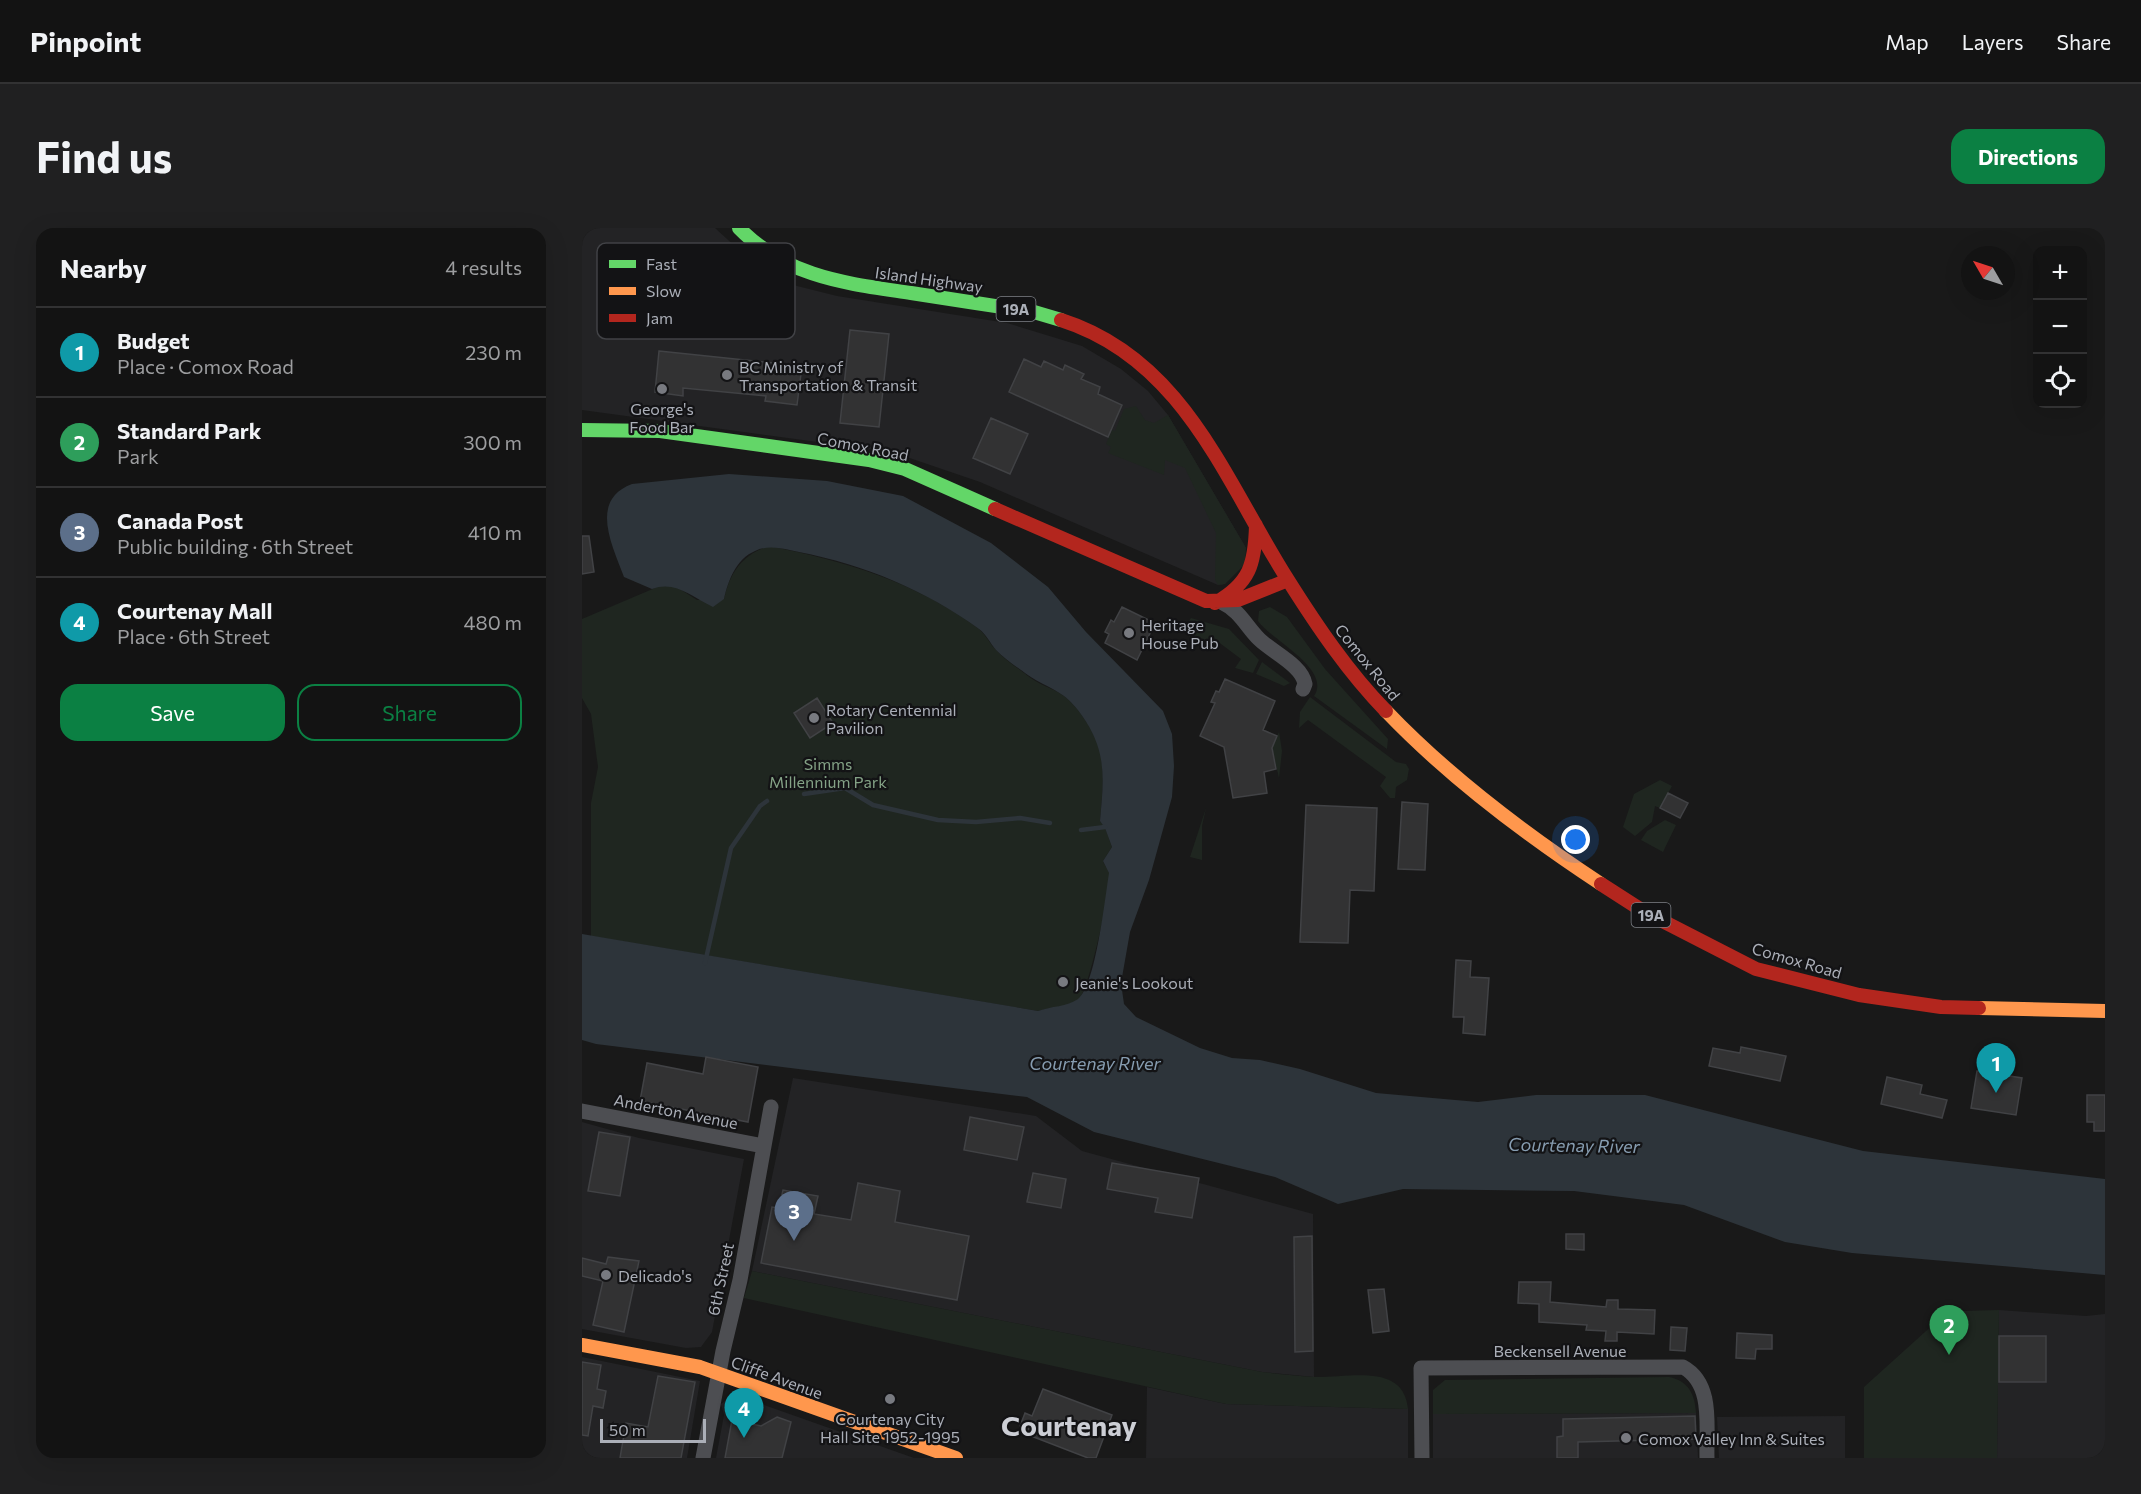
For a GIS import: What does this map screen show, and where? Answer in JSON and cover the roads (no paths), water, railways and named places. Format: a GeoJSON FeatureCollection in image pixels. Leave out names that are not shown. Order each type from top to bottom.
{"type":"FeatureCollection","features":[{"type":"Feature","properties":{"kind":"main road","name":"Island Highway"},"geometry":{"type":"LineString","coordinates":[[739,228],[753,243]]}},
{"type":"Feature","properties":{"kind":"main road","name":"Island Highway"},"geometry":{"type":"LineString","coordinates":[[795,268],[831,281],[1035,312],[1079,326],[1120,347],[1147,369],[1190,414],[1288,580]]}},
{"type":"Feature","properties":{"kind":"main road"},"geometry":{"type":"LineString","coordinates":[[582,425],[600,431]]}},
{"type":"Feature","properties":{"kind":"main road","name":"Comox Road"},"geometry":{"type":"LineString","coordinates":[[582,430],[660,431],[869,460],[905,469],[1197,598],[1219,603]]}},
{"type":"Feature","properties":{"kind":"main road"},"geometry":{"type":"LineString","coordinates":[[1219,603],[1235,592],[1251,570],[1256,555],[1256,525]]}},
{"type":"Feature","properties":{"kind":"main road"},"geometry":{"type":"LineString","coordinates":[[1219,603],[1240,600],[1288,580]]}},
{"type":"Feature","properties":{"kind":"main road","name":"Comox Road"},"geometry":{"type":"LineString","coordinates":[[1288,580],[1342,660],[1403,729],[1460,780],[1551,851],[1643,911],[1756,969],[1859,995],[1941,1007],[2105,1011]]}},
{"type":"Feature","properties":{"kind":"main road","name":"Cliffe Avenue"},"geometry":{"type":"LineString","coordinates":[[582,1345],[700,1367],[956,1458]]}},
{"type":"Feature","properties":{"kind":"street"},"geometry":{"type":"LineString","coordinates":[[1219,603],[1245,620],[1258,638],[1301,673],[1305,684],[1303,689]]}},
{"type":"Feature","properties":{"kind":"street","name":"6th Street"},"geometry":{"type":"LineString","coordinates":[[703,1458],[740,1280],[771,1107]]}},
{"type":"Feature","properties":{"kind":"street","name":"Anderton Avenue"},"geometry":{"type":"LineString","coordinates":[[582,1111],[763,1146]]}},
{"type":"Feature","properties":{"kind":"street","name":"Beckensell Avenue"},"geometry":{"type":"LineString","coordinates":[[1422,1458],[1421,1368],[1683,1367],[1697,1377],[1704,1392],[1707,1458]]}},
{"type":"Feature","properties":{"kind":"water","name":"Courtenay River"},"geometry":{"type":"Polygon","coordinates":[[[729,474],[827,481],[903,496],[991,543],[1048,587],[1086,632],[1163,711],[1172,734],[1174,766],[1172,797],[1149,880],[1130,932],[1121,983],[1124,1004],[1136,1017],[1200,1048],[1232,1058],[1260,1060],[1300,1069],[1376,1093],[1478,1102],[1536,1095],[1645,1095],[1863,1151],[2105,1179],[2105,1275],[1852,1253],[1785,1242],[1684,1205],[1574,1191],[1403,1189],[1338,1204],[1275,1177],[1094,1132],[1027,1097],[596,1044],[582,1040],[582,934],[1038,1011],[1069,1004],[1078,999],[1090,977],[1095,959],[1109,873],[1103,861],[1112,847],[1100,821],[1102,773],[1100,753],[1092,731],[1084,718],[1064,696],[1014,665],[996,650],[979,629],[937,602],[894,581],[823,557],[777,548],[755,551],[738,565],[724,599],[713,607],[676,588],[652,589],[624,577],[607,524],[607,512],[611,501],[619,491],[632,484],[729,474]]]}},
{"type":"Feature","properties":{"kind":"waterway"},"geometry":{"type":"LineString","coordinates":[[804,794],[845,788],[873,805],[938,820],[976,822],[1020,818],[1050,823]]}},
{"type":"Feature","properties":{"kind":"waterway"},"geometry":{"type":"LineString","coordinates":[[705,963],[731,848],[760,806],[767,801]]}},
{"type":"Feature","properties":{"kind":"waterway"},"geometry":{"type":"LineString","coordinates":[[1081,830],[1105,827]]}},
{"type":"Feature","properties":{"kind":"place","name":"BC Ministry of Transportation & Transit"},"geometry":{"type":"Point","coordinates":[727,375]}},
{"type":"Feature","properties":{"kind":"place","name":"George's Food Bar"},"geometry":{"type":"Point","coordinates":[662,389]}},
{"type":"Feature","properties":{"kind":"place","name":"Heritage House Pub"},"geometry":{"type":"Point","coordinates":[1129,633]}},
{"type":"Feature","properties":{"kind":"place","name":"Rotary Centennial Pavilion"},"geometry":{"type":"Point","coordinates":[814,718]}},
{"type":"Feature","properties":{"kind":"place","name":"Jeanie's Lookout"},"geometry":{"type":"Point","coordinates":[1063,982]}},
{"type":"Feature","properties":{"kind":"place","name":"Budget"},"geometry":{"type":"Point","coordinates":[1996,1093]}},
{"type":"Feature","properties":{"kind":"place","name":"Canada Post"},"geometry":{"type":"Point","coordinates":[794,1241]}},
{"type":"Feature","properties":{"kind":"place","name":"Delicado's"},"geometry":{"type":"Point","coordinates":[606,1275]}},
{"type":"Feature","properties":{"kind":"place","name":"Standard Park"},"geometry":{"type":"Point","coordinates":[1949,1355]}},
{"type":"Feature","properties":{"kind":"place","name":"Courtenay City Hall Site 1952-1995"},"geometry":{"type":"Point","coordinates":[890,1399]}},
{"type":"Feature","properties":{"kind":"place","name":"Courtenay Mall"},"geometry":{"type":"Point","coordinates":[744,1438]}},
{"type":"Feature","properties":{"kind":"place","name":"Comox Valley Inn & Suites"},"geometry":{"type":"Point","coordinates":[1626,1438]}},
{"type":"Feature","properties":{"kind":"district","name":"Courtenay"},"geometry":{"type":"Point","coordinates":[1069,1425]}},
{"type":"Feature","properties":{"kind":"park label","name":"Simms Millennium Park"},"geometry":{"type":"Point","coordinates":[828,772]}}]}
